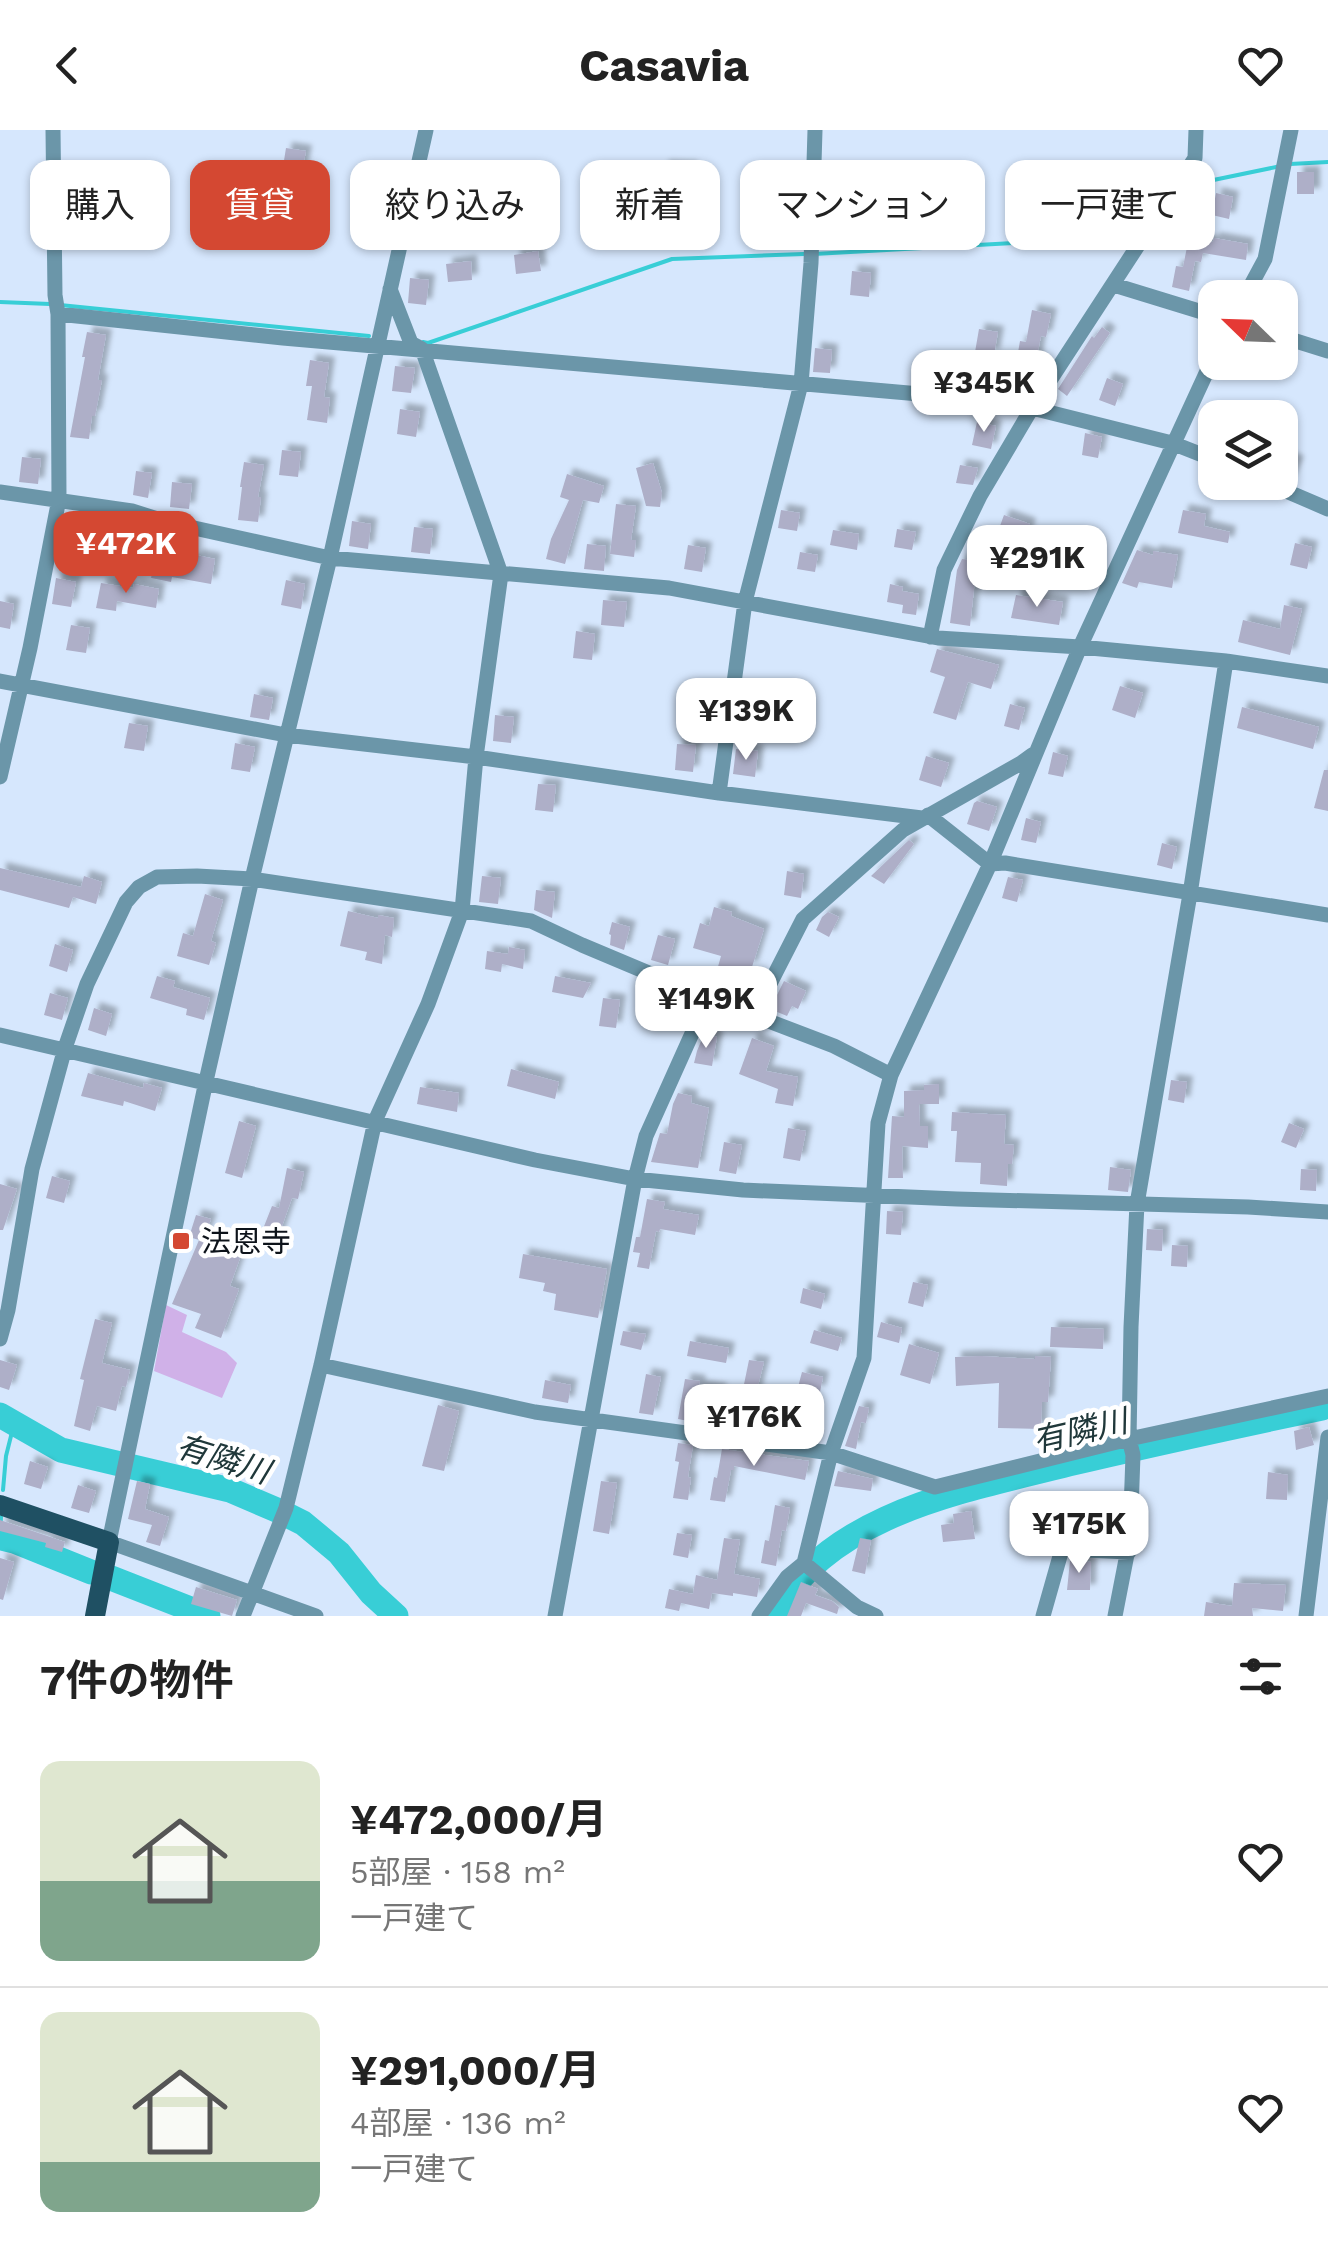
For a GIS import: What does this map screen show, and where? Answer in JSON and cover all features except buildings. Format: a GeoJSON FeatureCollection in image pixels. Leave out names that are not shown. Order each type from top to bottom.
{"type":"FeatureCollection","features":[{"type":"Feature","properties":{"kind":"main road"},"geometry":{"type":"LineString","coordinates":[[0,1505],[109,1542],[95,1616]]}},
{"type":"Feature","properties":{"kind":"street"},"geometry":{"type":"LineString","coordinates":[[0,777],[59,499],[53,130]]}},
{"type":"Feature","properties":{"kind":"street"},"geometry":{"type":"LineString","coordinates":[[316,1616],[109,1542],[206,1081],[426,130]]}},
{"type":"Feature","properties":{"kind":"street"},"geometry":{"type":"LineString","coordinates":[[719,793],[745,602],[801,384],[811,263],[815,130]]}},
{"type":"Feature","properties":{"kind":"street"},"geometry":{"type":"LineString","coordinates":[[930,637],[944,570],[980,496],[1032,408],[1195,158],[1196,130]]}},
{"type":"Feature","properties":{"kind":"street"},"geometry":{"type":"LineString","coordinates":[[1254,280],[1265,259],[1291,130]]}},
{"type":"Feature","properties":{"kind":"street"},"geometry":{"type":"LineString","coordinates":[[1114,285],[1198,311]]}},
{"type":"Feature","properties":{"kind":"street"},"geometry":{"type":"LineString","coordinates":[[243,1616],[284,1513],[375,1121],[428,1004],[462,911],[476,757],[500,574],[390,288]]}},
{"type":"Feature","properties":{"kind":"street"},"geometry":{"type":"LineString","coordinates":[[58,313],[283,338],[376,345],[414,343],[999,402],[1172,443],[1198,453]]}},
{"type":"Feature","properties":{"kind":"street"},"geometry":{"type":"LineString","coordinates":[[1298,342],[1328,352]]}},
{"type":"Feature","properties":{"kind":"street"},"geometry":{"type":"LineString","coordinates":[[759,1616],[787,1577],[804,1563],[830,1453],[864,1358],[878,1123],[892,1076],[990,864],[1080,646],[1202,380]]}},
{"type":"Feature","properties":{"kind":"street"},"geometry":{"type":"LineString","coordinates":[[0,492],[132,511],[330,558],[669,588],[930,637],[1080,646],[1328,676]]}},
{"type":"Feature","properties":{"kind":"street"},"geometry":{"type":"LineString","coordinates":[[1298,496],[1328,509]]}},
{"type":"Feature","properties":{"kind":"street"},"geometry":{"type":"LineString","coordinates":[[1114,1616],[1128,1552],[1131,1311],[1138,1204],[1226,661]]}},
{"type":"Feature","properties":{"kind":"street"},"geometry":{"type":"LineString","coordinates":[[0,681],[286,735],[925,817],[990,864],[1005,863],[1328,915]]}},
{"type":"Feature","properties":{"kind":"street"},"geometry":{"type":"LineString","coordinates":[[754,1014],[803,919],[902,830],[1035,752]]}},
{"type":"Feature","properties":{"kind":"street"},"geometry":{"type":"LineString","coordinates":[[0,1339],[32,1169],[65,1048],[88,984],[126,902],[139,886],[157,877],[252,879],[532,921],[582,946],[834,1046],[892,1076]]}},
{"type":"Feature","properties":{"kind":"street"},"geometry":{"type":"LineString","coordinates":[[554,1616],[635,1180],[646,1136],[708,998]]}},
{"type":"Feature","properties":{"kind":"street"},"geometry":{"type":"LineString","coordinates":[[0,1034],[635,1180],[726,1189],[1328,1212]]}},
{"type":"Feature","properties":{"kind":"street"},"geometry":{"type":"LineString","coordinates":[[321,1365],[535,1412],[830,1453],[935,1487],[1131,1446],[1328,1396]]}},
{"type":"Feature","properties":{"kind":"street"},"geometry":{"type":"LineString","coordinates":[[1306,1616],[1328,1438]]}},
{"type":"Feature","properties":{"kind":"street"},"geometry":{"type":"LineString","coordinates":[[1043,1616],[1062,1549],[1128,1552]]}},
{"type":"Feature","properties":{"kind":"street"},"geometry":{"type":"LineString","coordinates":[[804,1563],[876,1616]]}},
{"type":"Feature","properties":{"kind":"shaded area"},"geometry":{"type":"Polygon","coordinates":[[[166,1305],[187,1315],[182,1332],[226,1352],[237,1363],[222,1398],[154,1371],[166,1305]]]}},
{"type":"Feature","properties":{"kind":"waterway"},"geometry":{"type":"LineString","coordinates":[[1290,164],[1328,162]]}},
{"type":"Feature","properties":{"kind":"waterway"},"geometry":{"type":"LineString","coordinates":[[1215,180],[1281,166]]}},
{"type":"Feature","properties":{"kind":"waterway"},"geometry":{"type":"LineString","coordinates":[[814,254],[1005,243]]}},
{"type":"Feature","properties":{"kind":"waterway"},"geometry":{"type":"LineString","coordinates":[[423,342],[672,259],[804,254]]}},
{"type":"Feature","properties":{"kind":"waterway"},"geometry":{"type":"LineString","coordinates":[[0,302],[50,304]]}},
{"type":"Feature","properties":{"kind":"waterway"},"geometry":{"type":"LineString","coordinates":[[60,305],[369,336]]}},
{"type":"Feature","properties":{"kind":"waterway","name":"有隣川"},"geometry":{"type":"LineString","coordinates":[[774,1616],[798,1581],[828,1552],[864,1529],[904,1511],[945,1496],[1069,1464],[1322,1408]]}},
{"type":"Feature","properties":{"kind":"waterway","name":"有隣川"},"geometry":{"type":"LineString","coordinates":[[0,1415],[61,1450],[230,1490],[303,1523],[339,1553],[371,1593],[396,1616]]}},
{"type":"Feature","properties":{"kind":"waterway"},"geometry":{"type":"LineString","coordinates":[[3,1490],[14,1424]]}},
{"type":"Feature","properties":{"kind":"waterway"},"geometry":{"type":"LineString","coordinates":[[0,1538],[1,1517]]}},
{"type":"Feature","properties":{"kind":"waterway"},"geometry":{"type":"LineString","coordinates":[[1,1538],[91,1572]]}},
{"type":"Feature","properties":{"kind":"waterway"},"geometry":{"type":"LineString","coordinates":[[111,1578],[208,1616]]}},
{"type":"Feature","properties":{"kind":"place","name":"法恩寺"},"geometry":{"type":"Point","coordinates":[181,1241]}}]}
